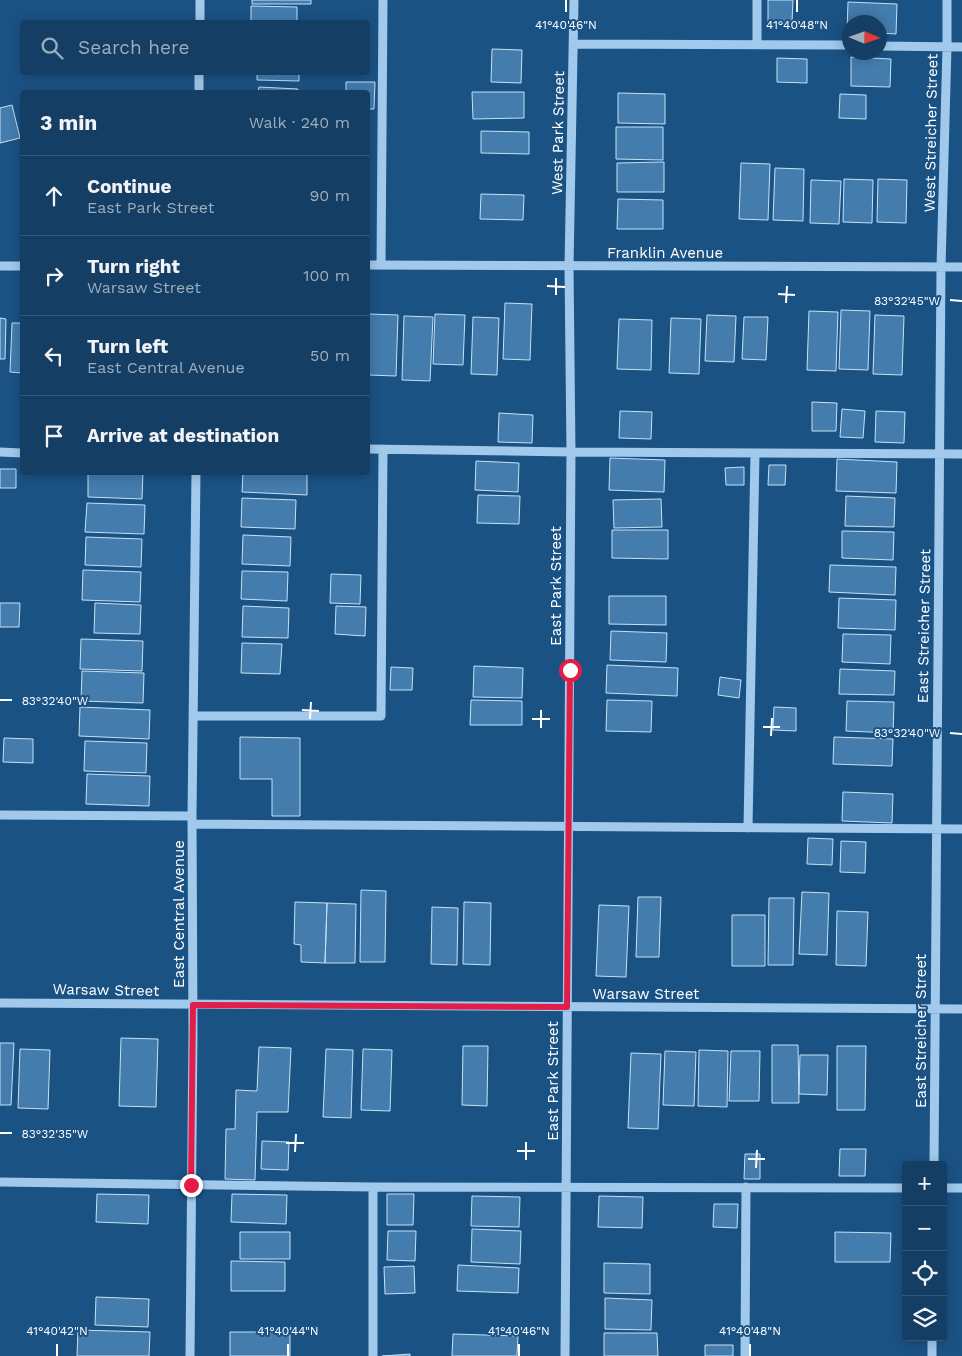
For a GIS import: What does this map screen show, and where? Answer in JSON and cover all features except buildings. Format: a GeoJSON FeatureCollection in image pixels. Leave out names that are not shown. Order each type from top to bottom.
{"type":"FeatureCollection","features":[{"type":"Feature","properties":{"kind":"street"},"geometry":{"type":"LineString","coordinates":[[200,0],[200,20]]}},
{"type":"Feature","properties":{"kind":"street"},"geometry":{"type":"LineString","coordinates":[[381,265],[383,0]]}},
{"type":"Feature","properties":{"kind":"street","name":"West Park Street"},"geometry":{"type":"LineString","coordinates":[[570,266],[574,0]]}},
{"type":"Feature","properties":{"kind":"street"},"geometry":{"type":"LineString","coordinates":[[757,0],[757,44]]}},
{"type":"Feature","properties":{"kind":"street","name":"West Streicher Street"},"geometry":{"type":"LineString","coordinates":[[941,267],[947,0]]}},
{"type":"Feature","properties":{"kind":"street"},"geometry":{"type":"LineString","coordinates":[[574,44],[842,45]]}},
{"type":"Feature","properties":{"kind":"street"},"geometry":{"type":"LineString","coordinates":[[887,46],[962,47]]}},
{"type":"Feature","properties":{"kind":"street"},"geometry":{"type":"LineString","coordinates":[[199,75],[199,90]]}},
{"type":"Feature","properties":{"kind":"street","name":"Franklin Avenue"},"geometry":{"type":"LineString","coordinates":[[370,265],[962,267]]}},
{"type":"Feature","properties":{"kind":"street"},"geometry":{"type":"LineString","coordinates":[[0,266],[20,266]]}},
{"type":"Feature","properties":{"kind":"street","name":"East Park Street"},"geometry":{"type":"LineString","coordinates":[[564,1356],[569,826],[570,266]]}},
{"type":"Feature","properties":{"kind":"street","name":"East Streicher Street"},"geometry":{"type":"LineString","coordinates":[[934,1161],[941,267]]}},
{"type":"Feature","properties":{"kind":"street"},"geometry":{"type":"LineString","coordinates":[[370,449],[962,454]]}},
{"type":"Feature","properties":{"kind":"street"},"geometry":{"type":"LineString","coordinates":[[193,716],[381,716],[384,449]]}},
{"type":"Feature","properties":{"kind":"street"},"geometry":{"type":"LineString","coordinates":[[0,452],[20,453]]}},
{"type":"Feature","properties":{"kind":"street"},"geometry":{"type":"LineString","coordinates":[[748,828],[755,452]]}},
{"type":"Feature","properties":{"kind":"street","name":"East Central Avenue"},"geometry":{"type":"LineString","coordinates":[[190,1356],[196,475]]}},
{"type":"Feature","properties":{"kind":"street"},"geometry":{"type":"LineString","coordinates":[[0,815],[569,826],[962,829]]}},
{"type":"Feature","properties":{"kind":"street","name":"Warsaw Street"},"geometry":{"type":"LineString","coordinates":[[0,1003],[962,1009]]}},
{"type":"Feature","properties":{"kind":"street"},"geometry":{"type":"LineString","coordinates":[[0,1182],[373,1187],[902,1188]]}},
{"type":"Feature","properties":{"kind":"street"},"geometry":{"type":"LineString","coordinates":[[373,1187],[373,1356]]}},
{"type":"Feature","properties":{"kind":"street"},"geometry":{"type":"LineString","coordinates":[[745,1356],[746,1187]]}},
{"type":"Feature","properties":{"kind":"street"},"geometry":{"type":"LineString","coordinates":[[947,1188],[962,1188]]}},
{"type":"Feature","properties":{"kind":"street"},"geometry":{"type":"LineString","coordinates":[[932,1341],[932,1356]]}},
{"type":"Feature","properties":{"kind":"route"},"geometry":{"type":"LineString","coordinates":[[191,1185],[193,1005],[567,1007],[570,670]]}}]}
